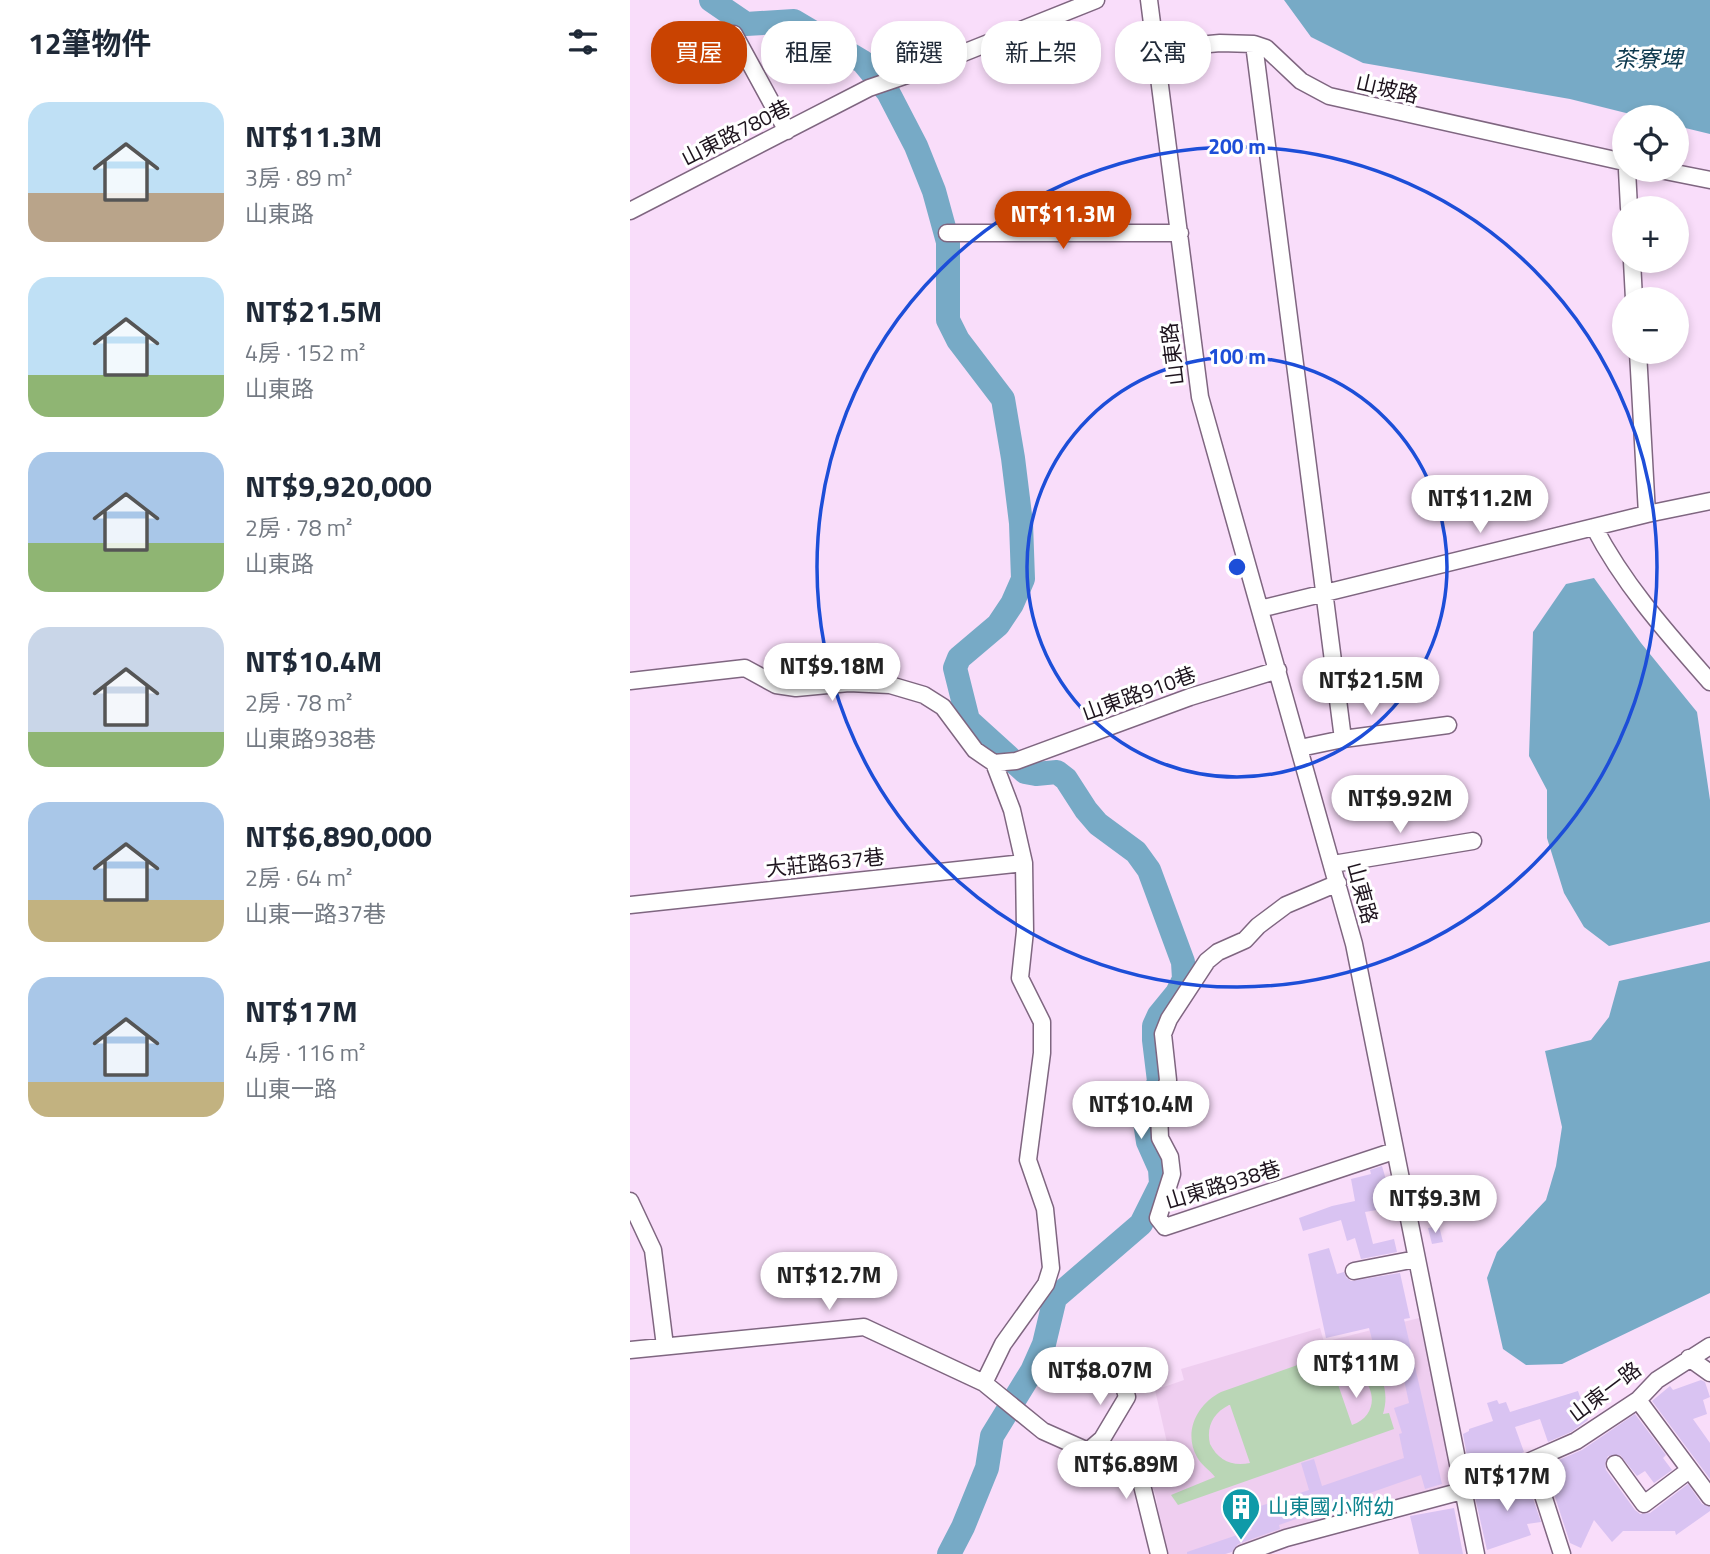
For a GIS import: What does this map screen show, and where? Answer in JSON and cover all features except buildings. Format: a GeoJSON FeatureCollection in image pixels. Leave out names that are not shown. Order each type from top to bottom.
{"type":"FeatureCollection","features":[{"type":"Feature","properties":{"kind":"street","name":"山東路780巷"},"geometry":{"type":"LineString","coordinates":[[630,211],[869,88],[1096,0]]}},
{"type":"Feature","properties":{"kind":"street","name":"山東路"},"geometry":{"type":"LineString","coordinates":[[1149,0],[1152,21]]}},
{"type":"Feature","properties":{"kind":"street"},"geometry":{"type":"LineString","coordinates":[[1211,44],[1254,44],[1343,739]]}},
{"type":"Feature","properties":{"kind":"street","name":"山坡路"},"geometry":{"type":"LineString","coordinates":[[1254,44],[1266,48],[1301,81],[1329,96],[1612,159]]}},
{"type":"Feature","properties":{"kind":"street"},"geometry":{"type":"LineString","coordinates":[[747,58],[787,131]]}},
{"type":"Feature","properties":{"kind":"street","name":"山東路"},"geometry":{"type":"LineString","coordinates":[[1160,84],[1200,397],[1354,944],[1476,1554]]}},
{"type":"Feature","properties":{"kind":"street"},"geometry":{"type":"LineString","coordinates":[[1689,176],[1710,180]]}},
{"type":"Feature","properties":{"kind":"street"},"geometry":{"type":"LineString","coordinates":[[947,233],[1180,233]]}},
{"type":"Feature","properties":{"kind":"street"},"geometry":{"type":"LineString","coordinates":[[1638,364],[1647,514]]}},
{"type":"Feature","properties":{"kind":"street"},"geometry":{"type":"LineString","coordinates":[[1260,609],[1710,501]]}},
{"type":"Feature","properties":{"kind":"street"},"geometry":{"type":"LineString","coordinates":[[1594,527],[1611,559],[1640,599],[1710,682]]}},
{"type":"Feature","properties":{"kind":"street"},"geometry":{"type":"LineString","coordinates":[[630,681],[745,668],[776,685],[796,688],[849,683],[890,685],[923,695],[943,707],[975,750],[1005,762],[1024,863],[1025,932],[1020,978],[1042,1022],[1042,1053],[1028,1160],[1045,1209],[1051,1268],[1046,1284],[1003,1344],[984,1383]]}},
{"type":"Feature","properties":{"kind":"street","name":"山東路910巷"},"geometry":{"type":"LineString","coordinates":[[1005,762],[1190,697],[1278,670]]}},
{"type":"Feature","properties":{"kind":"street"},"geometry":{"type":"LineString","coordinates":[[1300,748],[1343,739],[1448,725]]}},
{"type":"Feature","properties":{"kind":"street"},"geometry":{"type":"LineString","coordinates":[[1333,864],[1473,841]]}},
{"type":"Feature","properties":{"kind":"street","name":"大莊路637巷"},"geometry":{"type":"LineString","coordinates":[[630,905],[1024,863]]}},
{"type":"Feature","properties":{"kind":"street","name":"山東路938巷"},"geometry":{"type":"LineString","coordinates":[[1338,883],[1286,905],[1258,926],[1245,940],[1206,961],[1169,1019],[1163,1034],[1168,1080],[1159,1113],[1160,1139],[1170,1157],[1172,1174],[1158,1218],[1165,1227],[1394,1151]]}},
{"type":"Feature","properties":{"kind":"street"},"geometry":{"type":"LineString","coordinates":[[630,1201],[653,1250],[666,1346]]}},
{"type":"Feature","properties":{"kind":"street"},"geometry":{"type":"LineString","coordinates":[[1354,1271],[1416,1259]]}},
{"type":"Feature","properties":{"kind":"street"},"geometry":{"type":"LineString","coordinates":[[630,1350],[864,1327],[984,1383],[1043,1431],[1138,1469],[1159,1554]]}},
{"type":"Feature","properties":{"kind":"street","name":"山東一路"},"geometry":{"type":"LineString","coordinates":[[1242,1554],[1286,1538],[1462,1491],[1531,1461],[1576,1441],[1638,1400],[1657,1380],[1710,1346]]}},
{"type":"Feature","properties":{"kind":"street"},"geometry":{"type":"LineString","coordinates":[[1689,1358],[1710,1373]]}},
{"type":"Feature","properties":{"kind":"street"},"geometry":{"type":"LineString","coordinates":[[1088,1451],[1102,1439],[1127,1397],[1118,1366]]}},
{"type":"Feature","properties":{"kind":"street"},"geometry":{"type":"LineString","coordinates":[[1638,1400],[1688,1471],[1710,1497]]}},
{"type":"Feature","properties":{"kind":"street"},"geometry":{"type":"LineString","coordinates":[[1531,1461],[1562,1554]]}},
{"type":"Feature","properties":{"kind":"street"},"geometry":{"type":"LineString","coordinates":[[1615,1464],[1644,1504],[1688,1471]]}},
{"type":"Feature","properties":{"kind":"shaded area"},"geometry":{"type":"Polygon","coordinates":[[[1419,1318],[1454,1485],[1282,1534],[1225,1554],[1165,1554],[1156,1497],[1142,1454],[1168,1447],[1155,1390],[1184,1380],[1181,1369],[1320,1328],[1324,1342],[1419,1318]]]}},
{"type":"Feature","properties":{"kind":"green space"},"geometry":{"type":"Polygon","coordinates":[[[1337,1351],[1349,1353],[1370,1363],[1377,1370],[1385,1390],[1383,1414],[1389,1413],[1394,1429],[1178,1505],[1171,1495],[1215,1477],[1197,1457],[1191,1438],[1199,1411],[1221,1392],[1337,1351]],[[1340,1368],[1333,1370],[1352,1425],[1369,1412],[1371,1393],[1361,1376],[1340,1368]],[[1230,1405],[1212,1421],[1210,1444],[1226,1461],[1250,1463],[1230,1405]]]}},
{"type":"Feature","properties":{"kind":"water","name":"茶寮埤"},"geometry":{"type":"Polygon","coordinates":[[[1284,0],[1710,0],[1710,134],[1689,129],[1689,105],[1612,105],[1612,110],[1570,99],[1363,63],[1311,37],[1284,0]]]}},
{"type":"Feature","properties":{"kind":"water"},"geometry":{"type":"Polygon","coordinates":[[[1594,578],[1641,643],[1697,712],[1710,800],[1710,922],[1609,946],[1584,927],[1564,893],[1547,838],[1547,790],[1529,756],[1533,632],[1566,584],[1594,578]]]}},
{"type":"Feature","properties":{"kind":"water"},"geometry":{"type":"Polygon","coordinates":[[[1710,961],[1710,1293],[1562,1364],[1526,1365],[1503,1349],[1487,1278],[1497,1252],[1546,1200],[1556,1166],[1562,1127],[1545,1051],[1591,1040],[1609,1017],[1619,981],[1710,961]]]}},
{"type":"Feature","properties":{"kind":"waterway"},"geometry":{"type":"LineString","coordinates":[[711,0],[746,24],[794,21],[863,62],[888,92],[916,146],[934,191],[948,242],[948,320],[958,340],[1003,399],[1021,523],[1023,579],[1012,604],[998,625],[959,658],[955,668],[968,720],[1025,772],[1057,772],[1066,779],[1098,824],[1136,852],[1149,870],[1183,962],[1184,979],[1154,1026],[1159,1081],[1145,1122],[1148,1142],[1160,1169],[1161,1184],[1141,1224],[1055,1298],[1044,1344],[1032,1371],[992,1436],[987,1468],[949,1554]]}},
{"type":"Feature","properties":{"kind":"place","name":"山東國小附幼"},"geometry":{"type":"Point","coordinates":[1241,1541]}}]}
